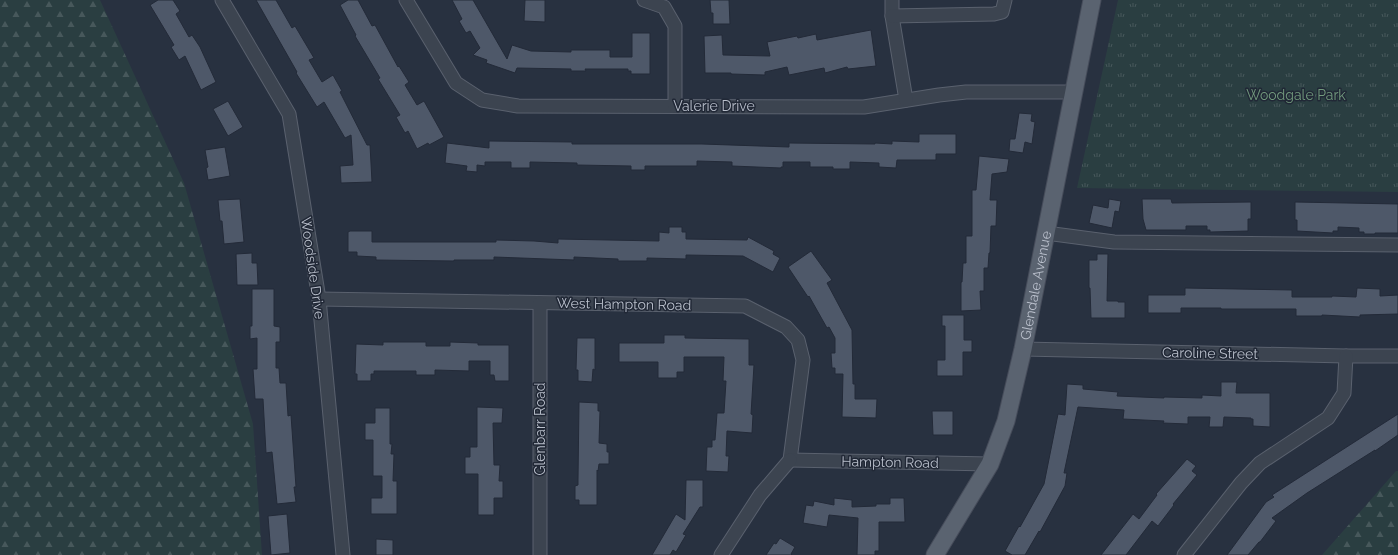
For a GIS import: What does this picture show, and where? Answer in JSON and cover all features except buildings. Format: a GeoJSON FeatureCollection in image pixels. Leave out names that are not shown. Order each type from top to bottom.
{"type":"FeatureCollection","features":[{"type":"Feature","properties":{"kind":"main road","name":"Glendale Avenue"},"geometry":{"type":"LineString","coordinates":[[935,555],[990,464],[1006,421],[1023,349],[1092,0]]}},
{"type":"Feature","properties":{"kind":"street","name":"Woodside Drive"},"geometry":{"type":"LineString","coordinates":[[222,0],[289,114],[319,299],[343,555]]}},
{"type":"Feature","properties":{"kind":"street","name":"Valerie Drive"},"geometry":{"type":"LineString","coordinates":[[406,0],[456,84],[482,100],[518,106],[864,108],[906,100],[966,92],[1074,92]]}},
{"type":"Feature","properties":{"kind":"street"},"geometry":{"type":"LineString","coordinates":[[644,0],[664,7],[675,26],[675,106]]}},
{"type":"Feature","properties":{"kind":"street"},"geometry":{"type":"LineString","coordinates":[[892,0],[892,16],[906,100]]}},
{"type":"Feature","properties":{"kind":"street"},"geometry":{"type":"LineString","coordinates":[[892,16],[994,14],[1002,12],[1005,0]]}},
{"type":"Feature","properties":{"kind":"street"},"geometry":{"type":"LineString","coordinates":[[1046,233],[1114,242],[1398,245]]}},
{"type":"Feature","properties":{"kind":"street","name":"West Hampton Road"},"geometry":{"type":"LineString","coordinates":[[319,299],[745,306],[786,327],[798,340],[803,360],[790,460]]}},
{"type":"Feature","properties":{"kind":"street","name":"Glenbarr Road"},"geometry":{"type":"LineString","coordinates":[[540,303],[540,555]]}},
{"type":"Feature","properties":{"kind":"street","name":"Caroline Street"},"geometry":{"type":"LineString","coordinates":[[1023,349],[1398,356]]}},
{"type":"Feature","properties":{"kind":"street"},"geometry":{"type":"LineString","coordinates":[[1184,555],[1241,483],[1260,463],[1328,418],[1344,393],[1346,356]]}},
{"type":"Feature","properties":{"kind":"street"},"geometry":{"type":"LineString","coordinates":[[721,555],[760,495],[790,460]]}},
{"type":"Feature","properties":{"kind":"street","name":"Hampton Road"},"geometry":{"type":"LineString","coordinates":[[790,460],[990,464]]}},
{"type":"Feature","properties":{"kind":"green space"},"geometry":{"type":"Polygon","coordinates":[[[0,0],[100,0],[184,183],[253,424],[262,555],[0,555],[0,0]]]}},
{"type":"Feature","properties":{"kind":"green space","name":"Woodgale Park"},"geometry":{"type":"Polygon","coordinates":[[[1118,0],[1398,0],[1398,192],[1077,188],[1118,0]]]}},
{"type":"Feature","properties":{"kind":"green space"},"geometry":{"type":"Polygon","coordinates":[[[1396,471],[1398,471],[1398,555],[1322,555],[1396,471]]]}}]}
